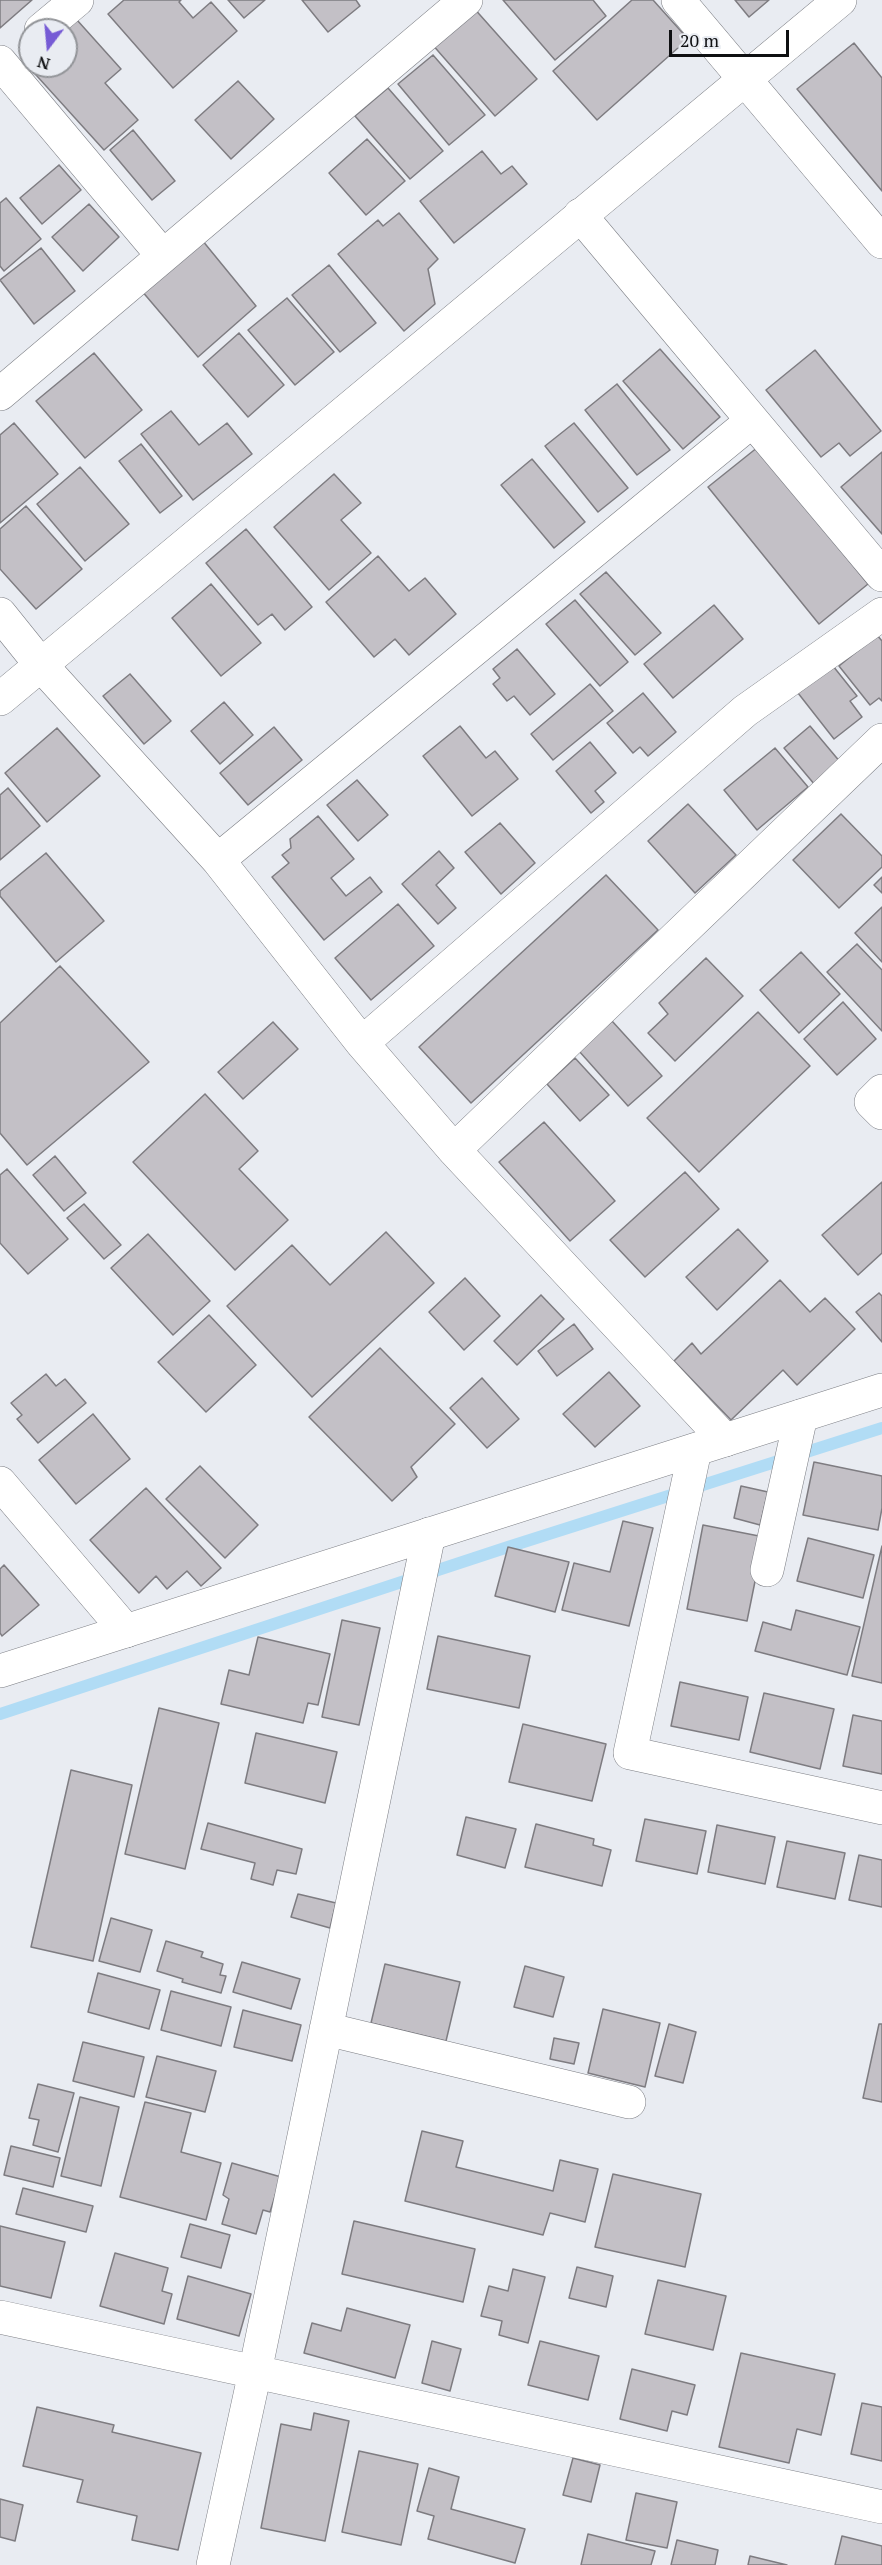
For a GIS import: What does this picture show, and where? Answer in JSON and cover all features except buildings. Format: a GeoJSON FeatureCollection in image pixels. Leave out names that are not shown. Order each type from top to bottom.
{"type":"FeatureCollection","features":[{"type":"Feature","properties":{"kind":"street"},"geometry":{"type":"LineString","coordinates":[[55,18],[77,0]]}},
{"type":"Feature","properties":{"kind":"street"},"geometry":{"type":"LineString","coordinates":[[0,394],[466,0]]}},
{"type":"Feature","properties":{"kind":"street"},"geometry":{"type":"LineString","coordinates":[[678,0],[882,242]]}},
{"type":"Feature","properties":{"kind":"street"},"geometry":{"type":"LineString","coordinates":[[0,699],[840,0]]}},
{"type":"Feature","properties":{"kind":"street"},"geometry":{"type":"LineString","coordinates":[[18,49],[0,63],[163,256]]}},
{"type":"Feature","properties":{"kind":"street"},"geometry":{"type":"LineString","coordinates":[[580,215],[882,574]]}},
{"type":"Feature","properties":{"kind":"street"},"geometry":{"type":"LineString","coordinates":[[218,860],[752,421]]}},
{"type":"Feature","properties":{"kind":"street"},"geometry":{"type":"LineString","coordinates":[[0,614],[41,665],[218,860],[362,1043],[710,1445]]}},
{"type":"Feature","properties":{"kind":"street"},"geometry":{"type":"LineString","coordinates":[[362,1043],[745,711],[882,614]]}},
{"type":"Feature","properties":{"kind":"street"},"geometry":{"type":"LineString","coordinates":[[454,1150],[882,740]]}},
{"type":"Feature","properties":{"kind":"street"},"geometry":{"type":"LineString","coordinates":[[882,1091],[871,1102],[882,1113]]}},
{"type":"Feature","properties":{"kind":"street"},"geometry":{"type":"LineString","coordinates":[[0,1671],[882,1390]]}},
{"type":"Feature","properties":{"kind":"street"},"geometry":{"type":"LineString","coordinates":[[767,1570],[801,1416]]}},
{"type":"Feature","properties":{"kind":"street"},"geometry":{"type":"LineString","coordinates":[[710,1445],[630,1753],[882,1808]]}},
{"type":"Feature","properties":{"kind":"street"},"geometry":{"type":"LineString","coordinates":[[0,1483],[126,1631]]}},
{"type":"Feature","properties":{"kind":"street"},"geometry":{"type":"LineString","coordinates":[[213,2565],[429,1534]]}},
{"type":"Feature","properties":{"kind":"street"},"geometry":{"type":"LineString","coordinates":[[326,2029],[629,2102]]}},
{"type":"Feature","properties":{"kind":"street"},"geometry":{"type":"LineString","coordinates":[[0,2317],[882,2507]]}},
{"type":"Feature","properties":{"kind":"waterway"},"geometry":{"type":"LineString","coordinates":[[0,1714],[508,1547],[882,1428]]}}]}
